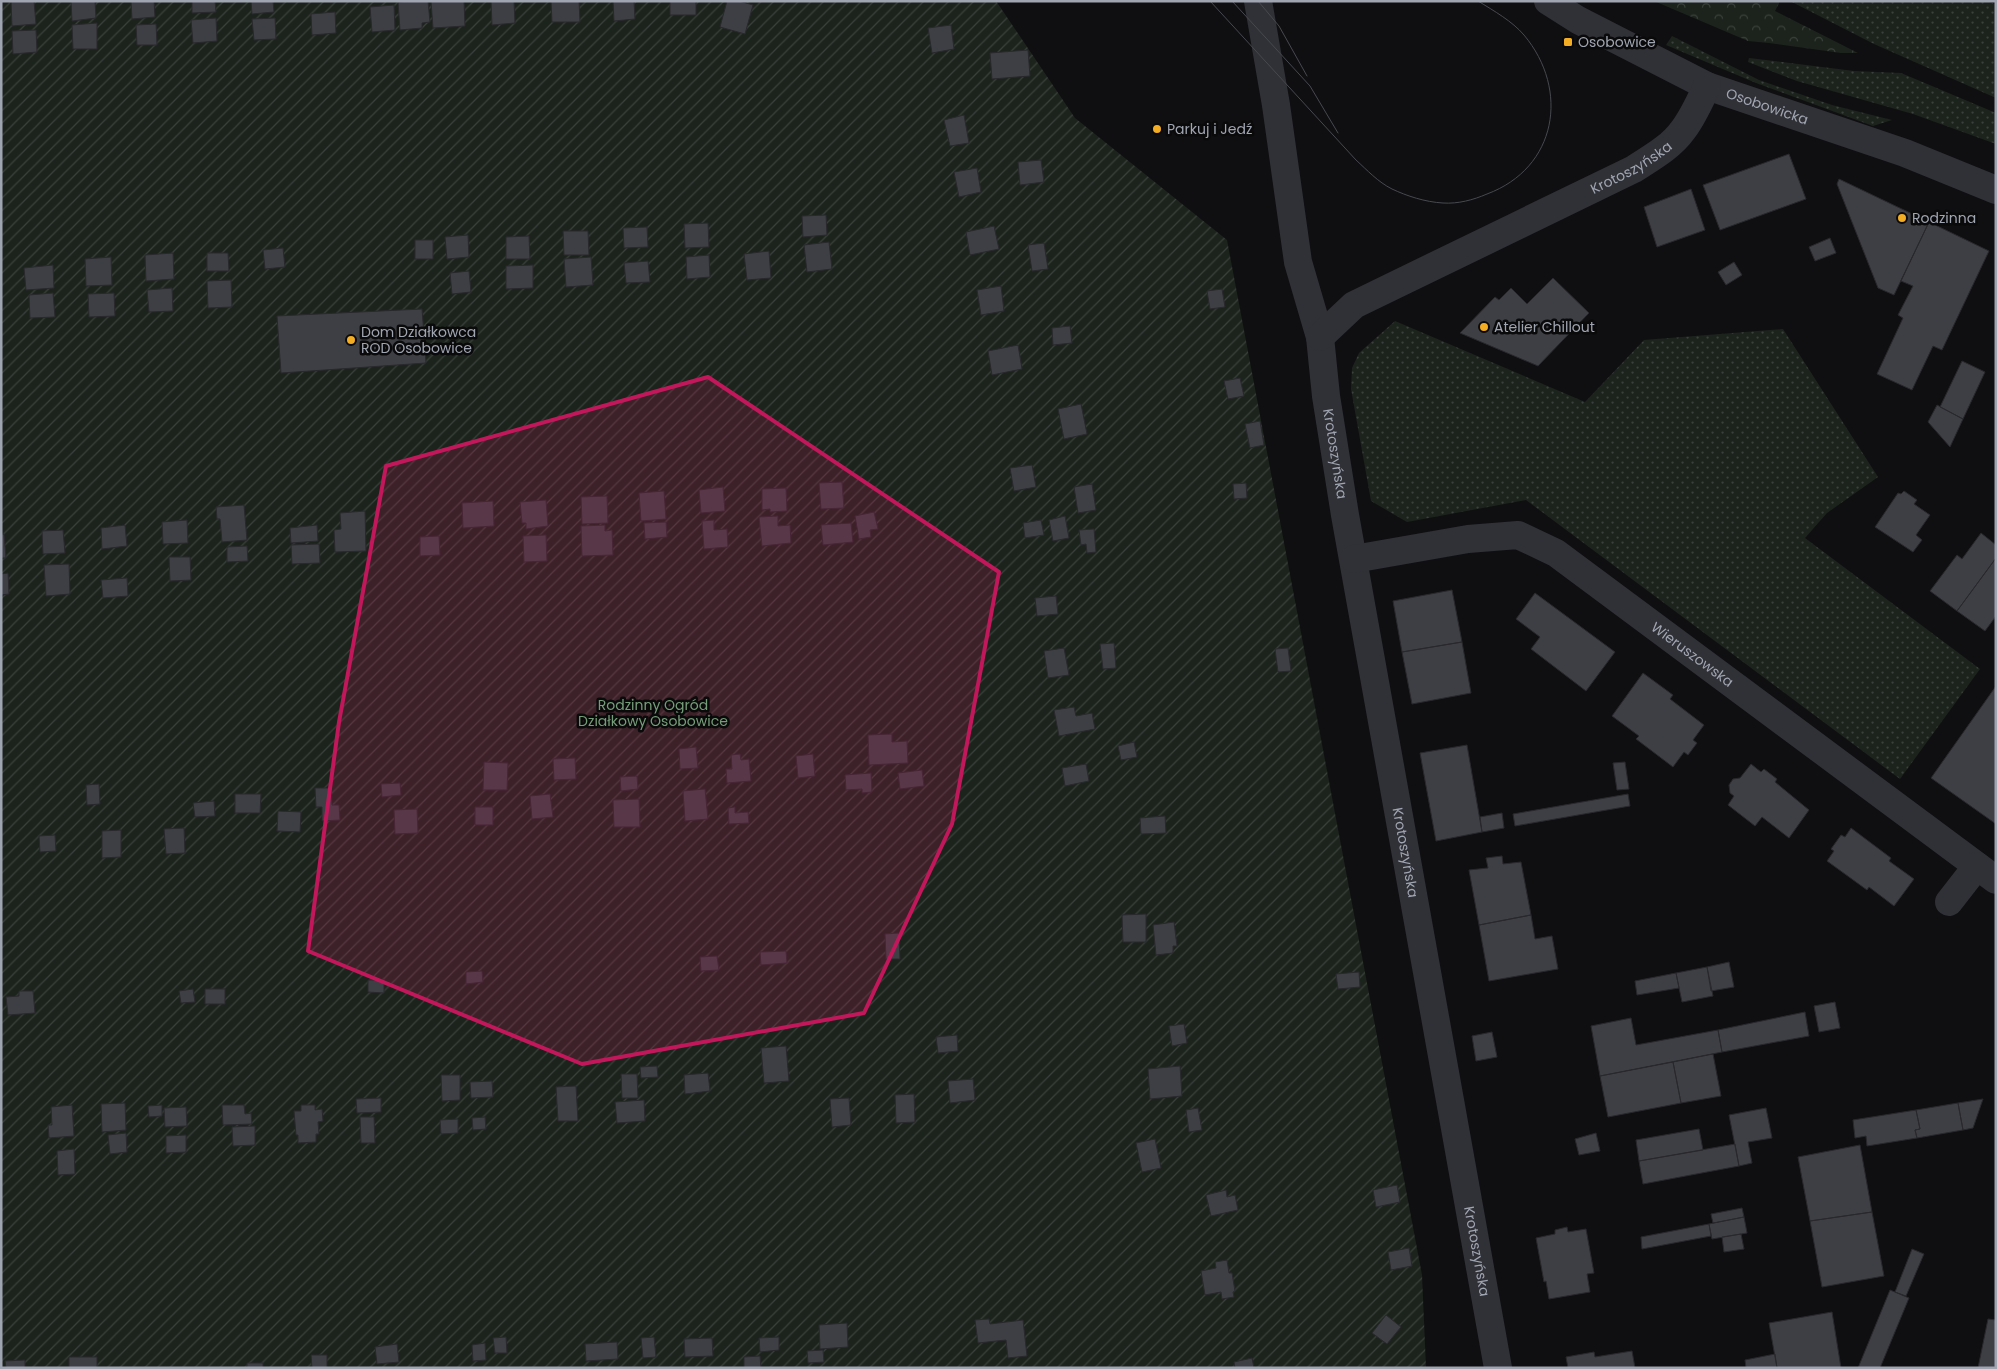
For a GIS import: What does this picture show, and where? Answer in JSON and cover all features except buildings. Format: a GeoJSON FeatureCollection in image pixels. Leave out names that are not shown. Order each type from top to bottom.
{"type":"FeatureCollection","features":[{"type":"Feature","properties":{"kind":"street","name":"Krotoszyńska"},"geometry":{"type":"LineString","coordinates":[[1258,1],[1276,105],[1298,262],[1320,337],[1326,396],[1405,858],[1438,1026],[1498,1368]]}},
{"type":"Feature","properties":{"kind":"street","name":"Osobowicka"},"geometry":{"type":"LineString","coordinates":[[1548,1],[1578,20],[1707,86],[1905,153],[1996,190]]}},
{"type":"Feature","properties":{"kind":"street","name":"Krotoszyńska"},"geometry":{"type":"LineString","coordinates":[[1320,337],[1354,304],[1634,169],[1658,154],[1682,132],[1707,86]]}},
{"type":"Feature","properties":{"kind":"street","name":"Wieruszowska"},"geometry":{"type":"LineString","coordinates":[[1354,560],[1468,539],[1518,535],[1556,553],[1987,873]]}},
{"type":"Feature","properties":{"kind":"street"},"geometry":{"type":"LineString","coordinates":[[1949,902],[1987,873]]}},
{"type":"Feature","properties":{"kind":"highlighted area"},"geometry":{"type":"Polygon","coordinates":[[[708,377],[999,572],[952,824],[864,1013],[582,1064],[308,951],[339,722],[386,466],[708,377]]]}},
{"type":"Feature","properties":{"kind":"green space","name":"Rodzinny Ogród Działkowy Osobowice"},"geometry":{"type":"Polygon","coordinates":[[[1,1],[996,1],[1075,118],[1227,240],[1422,1275],[1426,1368],[1,1368],[1,1]]]}},
{"type":"Feature","properties":{"kind":"green space"},"geometry":{"type":"Polygon","coordinates":[[[1654,1],[1780,1],[1775,11],[1858,53],[1841,53],[1748,41],[1654,1]]]}},
{"type":"Feature","properties":{"kind":"green space"},"geometry":{"type":"Polygon","coordinates":[[[1790,1],[1985,1],[1996,4],[1996,98],[1874,44],[1790,1]]]}},
{"type":"Feature","properties":{"kind":"green space"},"geometry":{"type":"Polygon","coordinates":[[[1672,36],[1759,80],[1832,105],[1892,120],[1873,126],[1756,83],[1666,45],[1672,36]]]}},
{"type":"Feature","properties":{"kind":"green space"},"geometry":{"type":"Polygon","coordinates":[[[1749,58],[1854,71],[1901,73],[1996,113],[1996,144],[1913,114],[1797,81],[1748,62],[1749,58]]]}},
{"type":"Feature","properties":{"kind":"green space"},"geometry":{"type":"Polygon","coordinates":[[[1395,321],[1585,402],[1644,340],[1783,329],[1878,477],[1827,513],[1805,538],[1980,669],[1900,779],[1526,500],[1407,522],[1371,501],[1351,389],[1352,368],[1359,353],[1395,321]]]}},
{"type":"Feature","properties":{"kind":"tram line"},"geometry":{"type":"LineString","coordinates":[[1210,1],[1356,160],[1373,176],[1392,189],[1404,194],[1430,201],[1449,203],[1476,198],[1511,182],[1529,166],[1542,147],[1549,125],[1551,103],[1547,79],[1538,57],[1524,35],[1514,25],[1478,1]]}},
{"type":"Feature","properties":{"kind":"tram line"},"geometry":{"type":"LineString","coordinates":[[1232,1],[1310,86],[1338,133]]}},
{"type":"Feature","properties":{"kind":"tram line"},"geometry":{"type":"LineString","coordinates":[[1258,1],[1279,26],[1307,76]]}},
{"type":"Feature","properties":{"kind":"place","name":"Osobowice"},"geometry":{"type":"Point","coordinates":[1568,42]}},
{"type":"Feature","properties":{"kind":"place","name":"Parkuj i Jedź"},"geometry":{"type":"Point","coordinates":[1157,129]}},
{"type":"Feature","properties":{"kind":"place","name":"Rodzinna"},"geometry":{"type":"Point","coordinates":[1902,218]}},
{"type":"Feature","properties":{"kind":"place","name":"Atelier Chillout"},"geometry":{"type":"Point","coordinates":[1484,327]}},
{"type":"Feature","properties":{"kind":"place","name":"Dom Działkowca ROD Osobowice"},"geometry":{"type":"Point","coordinates":[351,340]}}]}
